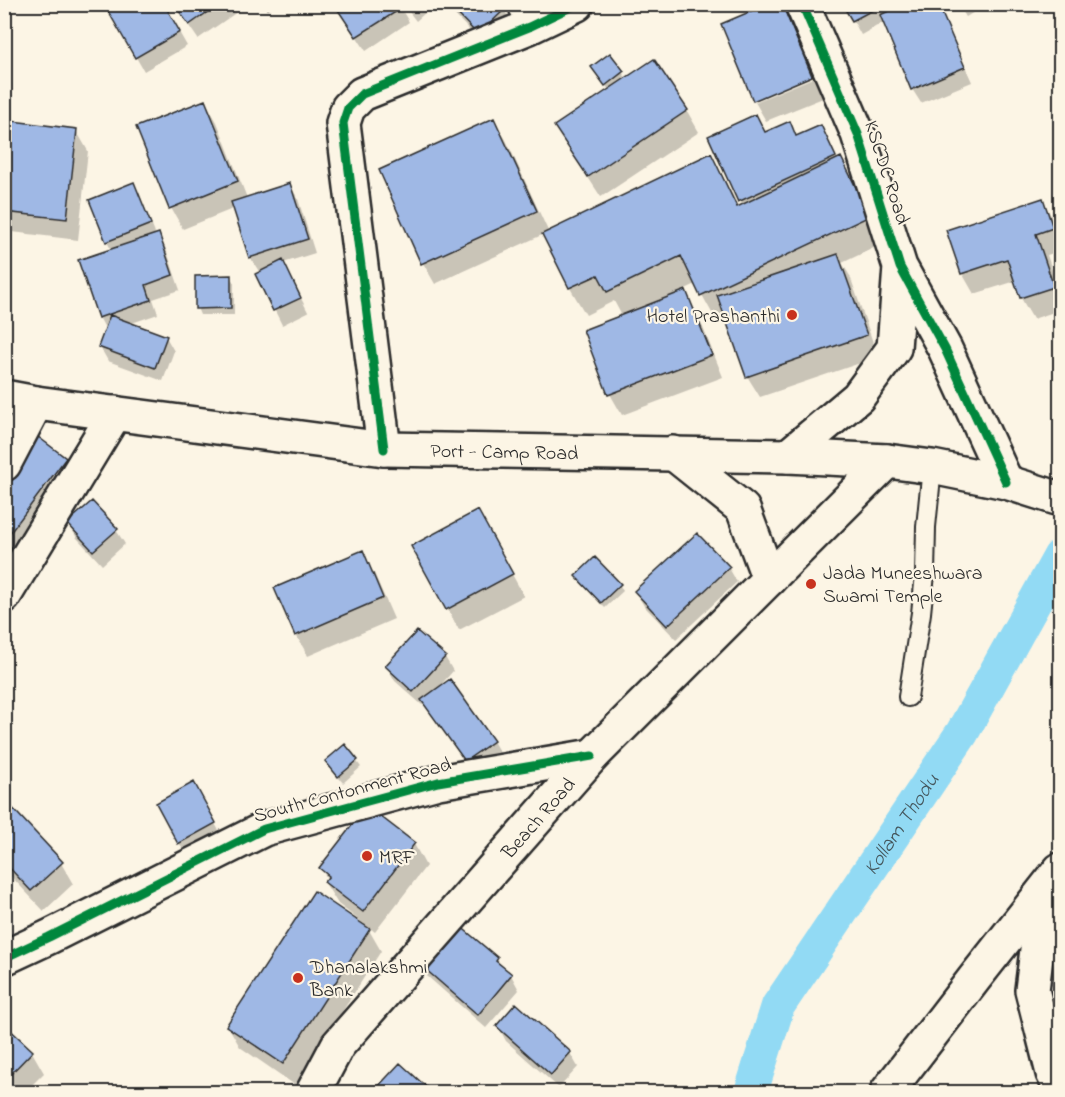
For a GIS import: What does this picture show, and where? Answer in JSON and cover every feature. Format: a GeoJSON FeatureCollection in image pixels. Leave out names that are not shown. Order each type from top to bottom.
{"type":"FeatureCollection","features":[{"type":"Feature","properties":{"kind":"street"},"geometry":{"type":"LineString","coordinates":[[384,449],[343,123],[348,108],[362,94],[523,16],[577,4]]}},
{"type":"Feature","properties":{"kind":"street","name":"KSCDC Road"},"geometry":{"type":"LineString","coordinates":[[802,4],[858,134],[900,267],[945,349],[1006,482]]}},
{"type":"Feature","properties":{"kind":"street"},"geometry":{"type":"LineString","coordinates":[[788,456],[858,397],[894,348],[900,267]]}},
{"type":"Feature","properties":{"kind":"street"},"geometry":{"type":"LineString","coordinates":[[4,464],[20,400]]}},
{"type":"Feature","properties":{"kind":"street","name":"Port - Camp Road"},"geometry":{"type":"LineString","coordinates":[[20,400],[384,449],[673,453],[887,461],[932,467],[1006,482],[1060,499]]}},
{"type":"Feature","properties":{"kind":"street"},"geometry":{"type":"LineString","coordinates":[[4,596],[115,413]]}},
{"type":"Feature","properties":{"kind":"street"},"geometry":{"type":"LineString","coordinates":[[673,453],[743,509],[769,579]]}},
{"type":"Feature","properties":{"kind":"street","name":"Beach Road"},"geometry":{"type":"LineString","coordinates":[[313,1092],[338,1045],[592,756],[887,461]]}},
{"type":"Feature","properties":{"kind":"street","name":"South Contonment Road"},"geometry":{"type":"LineString","coordinates":[[4,958],[264,829],[438,782],[592,756]]}},
{"type":"Feature","properties":{"kind":"street"},"geometry":{"type":"LineString","coordinates":[[1052,882],[1032,990],[1053,1073],[1060,1087]]}},
{"type":"Feature","properties":{"kind":"street"},"geometry":{"type":"LineString","coordinates":[[887,1092],[1052,882]]}},
{"type":"Feature","properties":{"kind":"lane"},"geometry":{"type":"LineString","coordinates":[[908,698],[921,613],[932,467]]}},
{"type":"Feature","properties":{"kind":"building"},"geometry":{"type":"Polygon","coordinates":[[[104,4],[164,4],[180,32],[135,58],[104,4]]]}},
{"type":"Feature","properties":{"kind":"building"},"geometry":{"type":"Polygon","coordinates":[[[174,4],[219,4],[189,25],[174,4]]]}},
{"type":"Feature","properties":{"kind":"building"},"geometry":{"type":"Polygon","coordinates":[[[341,4],[400,4],[402,8],[356,37],[336,7],[341,4]]]}},
{"type":"Feature","properties":{"kind":"building"},"geometry":{"type":"Polygon","coordinates":[[[448,4],[501,4],[505,9],[478,35],[448,4]]]}},
{"type":"Feature","properties":{"kind":"building"},"geometry":{"type":"Polygon","coordinates":[[[768,4],[782,4],[812,76],[753,101],[721,24],[768,4]]]}},
{"type":"Feature","properties":{"kind":"building"},"geometry":{"type":"Polygon","coordinates":[[[842,4],[884,4],[852,21],[842,4]]]}},
{"type":"Feature","properties":{"kind":"building"},"geometry":{"type":"Polygon","coordinates":[[[904,4],[938,4],[965,67],[911,90],[880,15],[904,4]]]}},
{"type":"Feature","properties":{"kind":"building"},"geometry":{"type":"Polygon","coordinates":[[[957,4],[972,4],[961,11],[957,4]]]}},
{"type":"Feature","properties":{"kind":"building"},"geometry":{"type":"Polygon","coordinates":[[[610,53],[624,71],[605,86],[591,67],[610,53]]]}},
{"type":"Feature","properties":{"kind":"building"},"geometry":{"type":"Polygon","coordinates":[[[654,59],[688,110],[588,177],[554,126],[654,59]]]}},
{"type":"Feature","properties":{"kind":"building"},"geometry":{"type":"Polygon","coordinates":[[[4,76],[9,76],[9,100],[4,100],[4,76]]]}},
{"type":"Feature","properties":{"kind":"building"},"geometry":{"type":"Polygon","coordinates":[[[205,100],[238,181],[169,209],[136,127],[205,100]]]}},
{"type":"Feature","properties":{"kind":"building"},"geometry":{"type":"Polygon","coordinates":[[[756,114],[765,132],[790,121],[796,136],[821,125],[836,157],[738,202],[708,136],[756,114]]]}},
{"type":"Feature","properties":{"kind":"building"},"geometry":{"type":"Polygon","coordinates":[[[494,118],[537,211],[421,264],[379,170],[494,118]]]}},
{"type":"Feature","properties":{"kind":"building"},"geometry":{"type":"Polygon","coordinates":[[[4,120],[77,129],[67,219],[4,212],[4,120]]]}},
{"type":"Feature","properties":{"kind":"building"},"geometry":{"type":"Polygon","coordinates":[[[711,153],[737,207],[841,157],[870,216],[700,296],[681,256],[607,292],[598,275],[569,288],[542,234],[711,153]]]}},
{"type":"Feature","properties":{"kind":"building"},"geometry":{"type":"Polygon","coordinates":[[[134,182],[151,224],[106,242],[89,200],[134,182]]]}},
{"type":"Feature","properties":{"kind":"building"},"geometry":{"type":"Polygon","coordinates":[[[290,183],[308,239],[249,258],[231,202],[290,183]]]}},
{"type":"Feature","properties":{"kind":"building"},"geometry":{"type":"Polygon","coordinates":[[[1043,198],[1053,228],[1036,234],[1054,287],[1020,298],[1007,259],[961,274],[946,230],[1043,198]]]}},
{"type":"Feature","properties":{"kind":"building"},"geometry":{"type":"Polygon","coordinates":[[[159,233],[173,275],[146,285],[151,300],[98,318],[78,260],[159,233]]]}},
{"type":"Feature","properties":{"kind":"building","name":"Hotel Prashanthi"},"geometry":{"type":"Polygon","coordinates":[[[838,254],[867,335],[746,377],[717,295],[838,254]]]}},
{"type":"Feature","properties":{"kind":"building"},"geometry":{"type":"Polygon","coordinates":[[[283,260],[301,298],[273,311],[255,274],[283,260]]]}},
{"type":"Feature","properties":{"kind":"building"},"geometry":{"type":"Polygon","coordinates":[[[231,275],[231,308],[195,309],[195,276],[231,275]]]}},
{"type":"Feature","properties":{"kind":"building"},"geometry":{"type":"Polygon","coordinates":[[[686,290],[712,355],[608,395],[583,330],[686,290]]]}},
{"type":"Feature","properties":{"kind":"building"},"geometry":{"type":"Polygon","coordinates":[[[110,315],[167,336],[155,368],[98,347],[110,315]]]}},
{"type":"Feature","properties":{"kind":"building"},"geometry":{"type":"Polygon","coordinates":[[[37,436],[66,458],[4,541],[4,478],[37,436]]]}},
{"type":"Feature","properties":{"kind":"building"},"geometry":{"type":"Polygon","coordinates":[[[92,501],[118,529],[93,551],[67,523],[92,501]]]}},
{"type":"Feature","properties":{"kind":"building"},"geometry":{"type":"Polygon","coordinates":[[[478,510],[513,574],[446,610],[411,546],[478,510]]]}},
{"type":"Feature","properties":{"kind":"building"},"geometry":{"type":"Polygon","coordinates":[[[697,533],[730,567],[667,626],[634,591],[697,533]]]}},
{"type":"Feature","properties":{"kind":"building"},"geometry":{"type":"Polygon","coordinates":[[[363,550],[383,598],[295,636],[274,588],[363,550]]]}},
{"type":"Feature","properties":{"kind":"building"},"geometry":{"type":"Polygon","coordinates":[[[595,557],[621,584],[601,603],[575,576],[595,557]]]}},
{"type":"Feature","properties":{"kind":"building"},"geometry":{"type":"Polygon","coordinates":[[[417,631],[446,656],[413,692],[385,666],[417,631]]]}},
{"type":"Feature","properties":{"kind":"building"},"geometry":{"type":"Polygon","coordinates":[[[450,679],[494,741],[465,761],[421,700],[450,679]]]}},
{"type":"Feature","properties":{"kind":"building"},"geometry":{"type":"Polygon","coordinates":[[[345,744],[358,760],[338,777],[325,761],[345,744]]]}},
{"type":"Feature","properties":{"kind":"building"},"geometry":{"type":"Polygon","coordinates":[[[194,782],[216,823],[178,844],[156,803],[194,782]]]}},
{"type":"Feature","properties":{"kind":"building"},"geometry":{"type":"Polygon","coordinates":[[[4,799],[63,862],[31,891],[4,862],[4,799]]]}},
{"type":"Feature","properties":{"kind":"building","name":"MRF"},"geometry":{"type":"Polygon","coordinates":[[[367,806],[415,843],[363,912],[324,882],[329,876],[319,868],[367,806]]]}},
{"type":"Feature","properties":{"kind":"building","name":"Dhanalakshmi Bank"},"geometry":{"type":"Polygon","coordinates":[[[314,891],[370,929],[283,1064],[226,1026],[314,891]]]}},
{"type":"Feature","properties":{"kind":"building"},"geometry":{"type":"Polygon","coordinates":[[[453,920],[498,958],[496,961],[512,974],[478,1015],[417,962],[453,920]]]}},
{"type":"Feature","properties":{"kind":"building"},"geometry":{"type":"Polygon","coordinates":[[[516,1003],[571,1052],[551,1075],[496,1026],[516,1003]]]}},
{"type":"Feature","properties":{"kind":"building"},"geometry":{"type":"Polygon","coordinates":[[[4,1024],[33,1051],[4,1081],[4,1024]]]}},
{"type":"Feature","properties":{"kind":"building"},"geometry":{"type":"Polygon","coordinates":[[[400,1063],[432,1092],[373,1092],[400,1063]]]}},
{"type":"Feature","properties":{"kind":"building"},"geometry":{"type":"Polygon","coordinates":[[[46,1086],[53,1092],[40,1092],[46,1086]]]}},
{"type":"Feature","properties":{"kind":"waterway","name":"Kollam Thodu"},"geometry":{"type":"LineString","coordinates":[[751,1092],[778,1006],[962,733],[1060,556]]}},
{"type":"Feature","properties":{"kind":"cycle path"},"geometry":{"type":"LineString","coordinates":[[384,449],[343,123],[348,108],[362,94],[529,27],[577,4]]}},
{"type":"Feature","properties":{"kind":"cycle path"},"geometry":{"type":"LineString","coordinates":[[802,4],[858,134],[900,267],[945,349],[1006,482]]}},
{"type":"Feature","properties":{"kind":"cycle path"},"geometry":{"type":"LineString","coordinates":[[4,958],[264,829],[438,782],[592,756]]}},
{"type":"Feature","properties":{"kind":"place","name":"Hotel Prashanthi"},"geometry":{"type":"Point","coordinates":[792,315]}},
{"type":"Feature","properties":{"kind":"place","name":"Jada Muneeshwara Swami Temple"},"geometry":{"type":"Point","coordinates":[811,584]}},
{"type":"Feature","properties":{"kind":"place","name":"MRF"},"geometry":{"type":"Point","coordinates":[367,856]}},
{"type":"Feature","properties":{"kind":"place","name":"Dhanalakshmi Bank"},"geometry":{"type":"Point","coordinates":[298,978]}}]}
